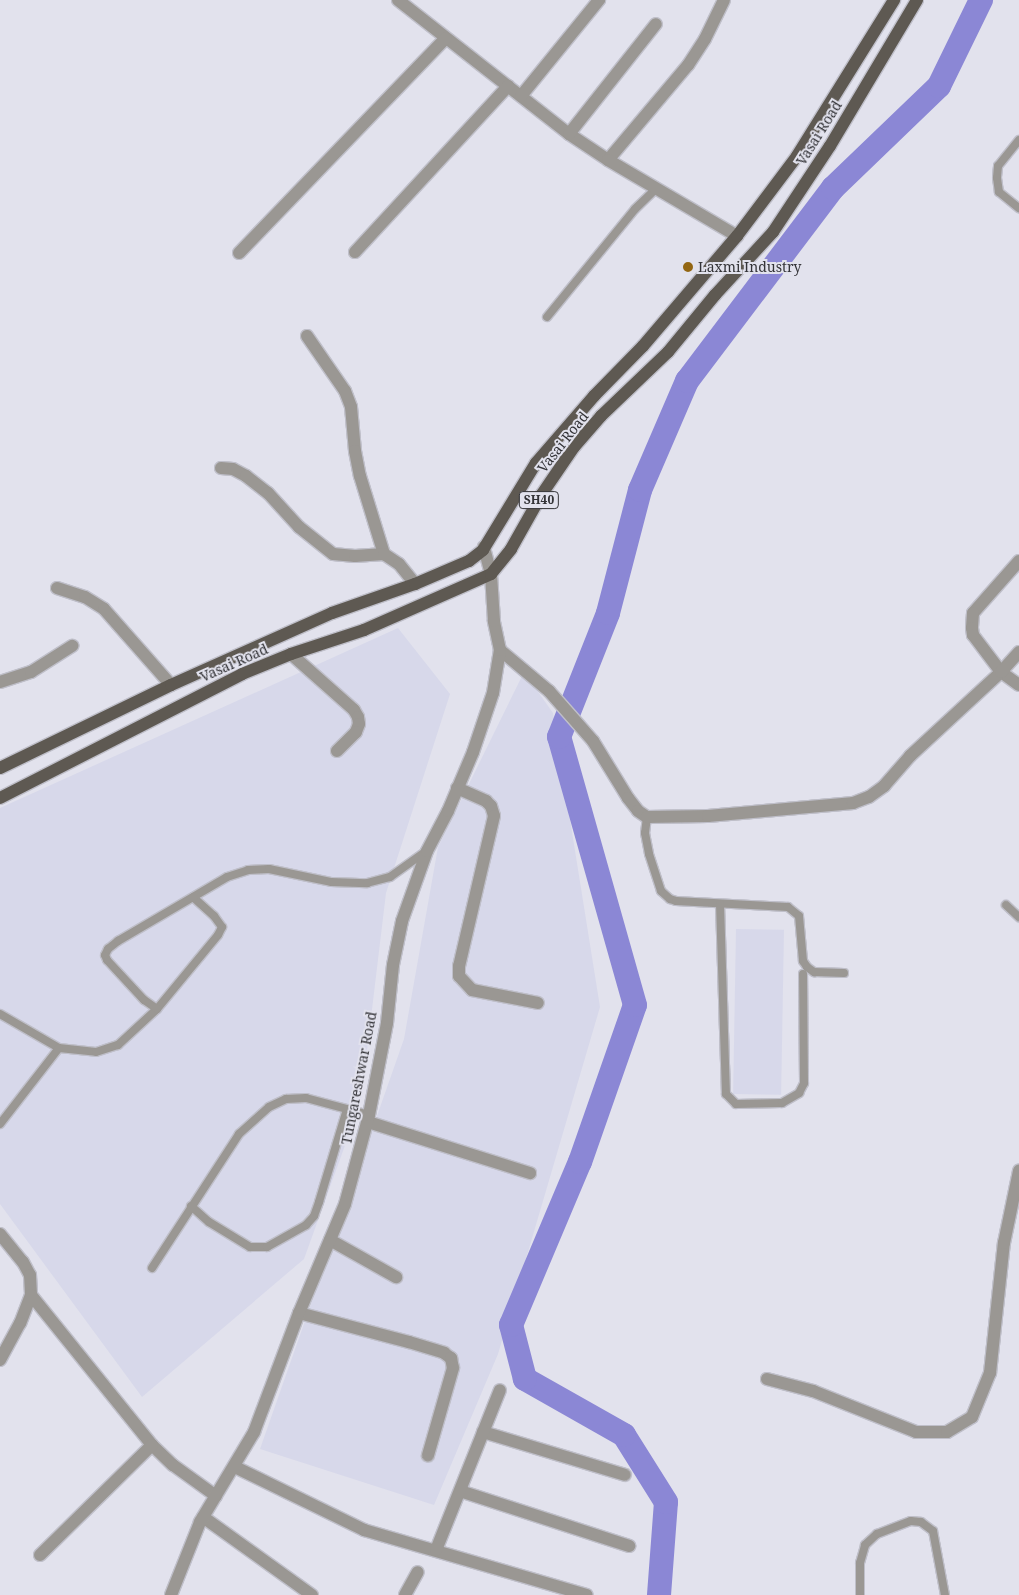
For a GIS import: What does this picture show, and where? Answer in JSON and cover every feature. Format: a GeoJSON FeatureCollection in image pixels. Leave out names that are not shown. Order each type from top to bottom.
{"type":"FeatureCollection","features":[{"type":"Feature","properties":{"kind":"main road","name":"Vasai Road"},"geometry":{"type":"LineString","coordinates":[[0,768],[170,685],[332,613],[415,584],[469,561],[484,548],[536,463],[594,396],[643,346],[737,236],[796,156],[894,0]]}},
{"type":"Feature","properties":{"kind":"main road","name":"Vasai Road"},"geometry":{"type":"LineString","coordinates":[[0,798],[191,700],[292,654],[364,630],[491,574],[511,549],[542,494],[574,448],[602,416],[668,352],[715,295],[773,232],[830,146],[917,0]]}},
{"type":"Feature","properties":{"kind":"street"},"geometry":{"type":"LineString","coordinates":[[398,0],[569,134],[608,160],[737,236]]}},
{"type":"Feature","properties":{"kind":"street"},"geometry":{"type":"LineString","coordinates":[[521,96],[599,0]]}},
{"type":"Feature","properties":{"kind":"street"},"geometry":{"type":"LineString","coordinates":[[608,160],[688,65],[705,39],[724,0]]}},
{"type":"Feature","properties":{"kind":"street"},"geometry":{"type":"LineString","coordinates":[[569,134],[656,24]]}},
{"type":"Feature","properties":{"kind":"street"},"geometry":{"type":"LineString","coordinates":[[239,253],[446,38]]}},
{"type":"Feature","properties":{"kind":"street"},"geometry":{"type":"LineString","coordinates":[[355,252],[508,86]]}},
{"type":"Feature","properties":{"kind":"street"},"geometry":{"type":"LineString","coordinates":[[307,336],[345,391],[351,406],[355,451],[360,476],[384,554]]}},
{"type":"Feature","properties":{"kind":"street"},"geometry":{"type":"LineString","coordinates":[[221,468],[233,469],[246,476],[268,493],[299,527],[333,554],[355,556],[384,554],[399,564],[415,584]]}},
{"type":"Feature","properties":{"kind":"street","name":"Tungareshwar Road"},"geometry":{"type":"LineString","coordinates":[[171,1595],[203,1517],[235,1467],[254,1432],[299,1313],[345,1204],[369,1118],[387,1023],[393,965],[402,921],[427,851],[473,752],[493,693],[500,650],[494,621],[491,574],[484,548]]}},
{"type":"Feature","properties":{"kind":"street"},"geometry":{"type":"LineString","coordinates":[[1019,561],[973,614],[973,635],[1001,672],[1019,685]]}},
{"type":"Feature","properties":{"kind":"street"},"geometry":{"type":"LineString","coordinates":[[57,588],[85,597],[104,609],[170,685]]}},
{"type":"Feature","properties":{"kind":"street"},"geometry":{"type":"LineString","coordinates":[[0,682],[31,672],[72,646]]}},
{"type":"Feature","properties":{"kind":"street"},"geometry":{"type":"LineString","coordinates":[[500,650],[529,672],[549,691],[593,741],[628,798],[638,811],[647,817],[708,816],[854,803],[884,786],[910,756],[1001,672],[1019,652]]}},
{"type":"Feature","properties":{"kind":"street"},"geometry":{"type":"LineString","coordinates":[[292,654],[354,710],[358,717],[359,724],[356,732],[337,751]]}},
{"type":"Feature","properties":{"kind":"street"},"geometry":{"type":"LineString","coordinates":[[457,788],[486,801],[492,806],[494,816],[459,966],[459,976],[472,990],[538,1003]]}},
{"type":"Feature","properties":{"kind":"street"},"geometry":{"type":"LineString","coordinates":[[369,1118],[530,1173]]}},
{"type":"Feature","properties":{"kind":"street"},"geometry":{"type":"LineString","coordinates":[[767,1379],[813,1391],[916,1432],[947,1432],[972,1417],[990,1373],[1004,1243],[1019,1171]]}},
{"type":"Feature","properties":{"kind":"street"},"geometry":{"type":"LineString","coordinates":[[0,1234],[23,1262],[30,1275],[31,1295],[20,1323],[0,1360]]}},
{"type":"Feature","properties":{"kind":"street"},"geometry":{"type":"LineString","coordinates":[[330,1240],[396,1277]]}},
{"type":"Feature","properties":{"kind":"street"},"geometry":{"type":"LineString","coordinates":[[31,1295],[152,1445],[173,1465],[216,1496]]}},
{"type":"Feature","properties":{"kind":"street"},"geometry":{"type":"LineString","coordinates":[[299,1313],[418,1345],[444,1353],[451,1358],[453,1368],[428,1455]]}},
{"type":"Feature","properties":{"kind":"street"},"geometry":{"type":"LineString","coordinates":[[436,1550],[500,1390]]}},
{"type":"Feature","properties":{"kind":"street"},"geometry":{"type":"LineString","coordinates":[[483,1432],[625,1474]]}},
{"type":"Feature","properties":{"kind":"street"},"geometry":{"type":"LineString","coordinates":[[40,1555],[152,1445]]}},
{"type":"Feature","properties":{"kind":"street"},"geometry":{"type":"LineString","coordinates":[[235,1467],[364,1530],[587,1595]]}},
{"type":"Feature","properties":{"kind":"street"},"geometry":{"type":"LineString","coordinates":[[460,1491],[629,1546]]}},
{"type":"Feature","properties":{"kind":"street"},"geometry":{"type":"LineString","coordinates":[[203,1517],[312,1595]]}},
{"type":"Feature","properties":{"kind":"street"},"geometry":{"type":"LineString","coordinates":[[405,1595],[418,1572]]}},
{"type":"Feature","properties":{"kind":"lane"},"geometry":{"type":"LineString","coordinates":[[1019,140],[998,166],[997,178],[999,192],[1019,208]]}},
{"type":"Feature","properties":{"kind":"lane"},"geometry":{"type":"LineString","coordinates":[[547,317],[636,209],[656,189]]}},
{"type":"Feature","properties":{"kind":"lane"},"geometry":{"type":"LineString","coordinates":[[647,817],[645,833],[649,854],[661,892],[676,901],[788,907],[799,916],[803,961],[807,967],[814,972],[844,973]]}},
{"type":"Feature","properties":{"kind":"lane"},"geometry":{"type":"LineString","coordinates":[[157,1010],[144,1000],[107,960],[105,955],[108,949],[118,941],[227,877],[248,870],[269,868],[331,882],[367,883],[390,877],[427,851]]}},
{"type":"Feature","properties":{"kind":"lane"},"geometry":{"type":"LineString","coordinates":[[0,1014],[59,1048],[96,1052],[118,1045],[157,1010],[218,935],[222,926],[214,916],[193,898]]}},
{"type":"Feature","properties":{"kind":"lane"},"geometry":{"type":"LineString","coordinates":[[720,904],[726,1094],[736,1104],[782,1103],[794,1097],[804,1083],[803,974]]}},
{"type":"Feature","properties":{"kind":"lane"},"geometry":{"type":"LineString","coordinates":[[1006,905],[1019,917]]}},
{"type":"Feature","properties":{"kind":"lane"},"geometry":{"type":"LineString","coordinates":[[0,1124],[59,1048]]}},
{"type":"Feature","properties":{"kind":"lane"},"geometry":{"type":"LineString","coordinates":[[152,1268],[239,1134],[269,1106],[286,1099],[306,1098],[347,1109],[369,1118]]}},
{"type":"Feature","properties":{"kind":"lane"},"geometry":{"type":"LineString","coordinates":[[192,1206],[209,1222],[250,1247],[267,1247],[306,1225],[314,1216],[319,1202],[347,1109]]}},
{"type":"Feature","properties":{"kind":"lane"},"geometry":{"type":"LineString","coordinates":[[860,1595],[860,1564],[865,1544],[877,1534],[911,1520],[921,1522],[933,1532],[945,1595]]}},
{"type":"Feature","properties":{"kind":"shaded area"},"geometry":{"type":"Polygon","coordinates":[[[398,628],[450,694],[386,893],[361,1101],[304,1259],[142,1397],[0,1204],[0,808],[398,628]]]}},
{"type":"Feature","properties":{"kind":"shaded area"},"geometry":{"type":"Polygon","coordinates":[[[524,672],[553,713],[600,1007],[498,1354],[434,1505],[260,1449],[404,1039],[438,847],[524,672]]]}},
{"type":"Feature","properties":{"kind":"shaded area"},"geometry":{"type":"Polygon","coordinates":[[[736,929],[784,930],[781,1095],[733,1094],[736,929]]]}},
{"type":"Feature","properties":{"kind":"waterway"},"geometry":{"type":"LineString","coordinates":[[659,1595],[666,1502],[624,1435],[525,1379],[511,1325],[580,1162],[635,1005],[559,737],[608,613],[640,490],[687,381],[833,188],[939,86],[981,0]]}},
{"type":"Feature","properties":{"kind":"place","name":"Laxmi Industry"},"geometry":{"type":"Point","coordinates":[688,267]}}]}
